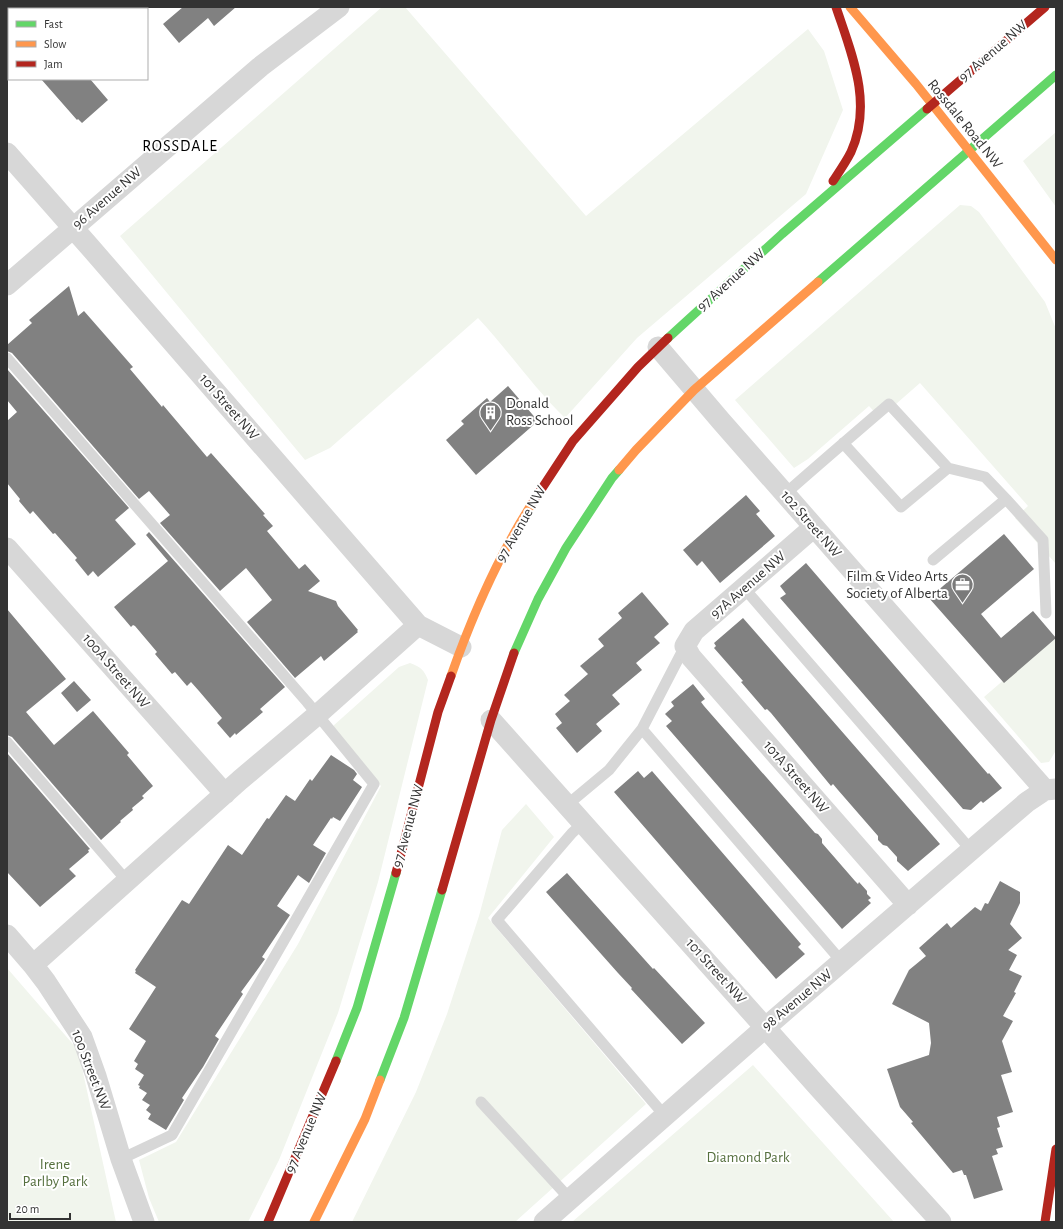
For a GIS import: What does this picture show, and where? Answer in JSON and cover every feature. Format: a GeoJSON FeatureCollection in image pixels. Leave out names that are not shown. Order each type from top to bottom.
{"type":"FeatureCollection","features":[{"type":"Feature","properties":{"kind":"main road"},"geometry":{"type":"LineString","coordinates":[[822,199],[850,153],[856,137],[862,105],[858,73],[836,7]]}},
{"type":"Feature","properties":{"kind":"main road","name":"Rossdale Road NW"},"geometry":{"type":"LineString","coordinates":[[850,7],[916,84],[931,105],[969,150],[1056,260]]}},
{"type":"Feature","properties":{"kind":"main road","name":"97 Avenue NW"},"geometry":{"type":"LineString","coordinates":[[269,1220],[321,1098],[357,1008],[385,914],[438,712],[461,647],[490,579],[530,507],[574,441],[638,367],[658,347],[822,199],[1045,7]]}},
{"type":"Feature","properties":{"kind":"main road"},"geometry":{"type":"LineString","coordinates":[[314,1222],[366,1119],[404,1018],[491,720],[514,653],[538,599],[566,548],[612,478],[636,450],[694,390],[1056,75]]}},
{"type":"Feature","properties":{"kind":"main road"},"geometry":{"type":"LineString","coordinates":[[1045,1222],[1056,1149]]}},
{"type":"Feature","properties":{"kind":"street","name":"96 Avenue NW"},"geometry":{"type":"LineString","coordinates":[[7,284],[254,72],[339,7]]}},
{"type":"Feature","properties":{"kind":"street","name":"101 Street NW"},"geometry":{"type":"LineString","coordinates":[[7,153],[74,228],[418,625],[461,647]]}},
{"type":"Feature","properties":{"kind":"street","name":"102 Street NW"},"geometry":{"type":"LineString","coordinates":[[658,347],[814,527],[1050,789]]}},
{"type":"Feature","properties":{"kind":"street","name":"97A Avenue NW"},"geometry":{"type":"LineString","coordinates":[[685,646],[694,631],[814,527]]}},
{"type":"Feature","properties":{"kind":"street","name":"100A Street NW"},"geometry":{"type":"LineString","coordinates":[[7,548],[225,794]]}},
{"type":"Feature","properties":{"kind":"street"},"geometry":{"type":"LineString","coordinates":[[33,965],[418,625]]}},
{"type":"Feature","properties":{"kind":"street","name":"101A Street NW"},"geometry":{"type":"LineString","coordinates":[[685,646],[691,657],[908,905]]}},
{"type":"Feature","properties":{"kind":"street","name":"101 Street NW"},"geometry":{"type":"LineString","coordinates":[[491,720],[941,1222]]}},
{"type":"Feature","properties":{"kind":"street","name":"98 Avenue NW"},"geometry":{"type":"LineString","coordinates":[[544,1222],[766,1027],[1027,802],[1050,789]]}},
{"type":"Feature","properties":{"kind":"street","name":"100 Street NW"},"geometry":{"type":"LineString","coordinates":[[7,935],[33,965],[54,993],[82,1037],[96,1076],[121,1159],[144,1222]]}},
{"type":"Feature","properties":{"kind":"lane"},"geometry":{"type":"LineString","coordinates":[[7,358],[317,715],[374,784],[172,1134],[121,1159]]}},
{"type":"Feature","properties":{"kind":"lane"},"geometry":{"type":"LineString","coordinates":[[785,494],[888,404],[948,468],[985,477],[1043,540],[1046,613]]}},
{"type":"Feature","properties":{"kind":"lane"},"geometry":{"type":"LineString","coordinates":[[843,443],[901,507],[948,468]]}},
{"type":"Feature","properties":{"kind":"lane"},"geometry":{"type":"LineString","coordinates":[[932,560],[1006,499]]}},
{"type":"Feature","properties":{"kind":"lane"},"geometry":{"type":"LineString","coordinates":[[744,588],[971,850]]}},
{"type":"Feature","properties":{"kind":"lane"},"geometry":{"type":"LineString","coordinates":[[567,805],[609,770],[642,729],[685,646]]}},
{"type":"Feature","properties":{"kind":"lane"},"geometry":{"type":"LineString","coordinates":[[642,729],[842,962]]}},
{"type":"Feature","properties":{"kind":"lane"},"geometry":{"type":"LineString","coordinates":[[7,742],[127,881]]}},
{"type":"Feature","properties":{"kind":"lane"},"geometry":{"type":"LineString","coordinates":[[584,824],[572,833],[497,920],[665,1116]]}},
{"type":"Feature","properties":{"kind":"lane"},"geometry":{"type":"LineString","coordinates":[[481,1102],[570,1199]]}},
{"type":"Feature","properties":{"kind":"green space"},"geometry":{"type":"Polygon","coordinates":[[[382,7],[405,7],[586,216],[808,29],[824,51],[843,110],[806,194],[637,338],[565,418],[542,394],[478,318],[330,448],[305,460],[120,236],[382,7]]]}},
{"type":"Feature","properties":{"kind":"green space"},"geometry":{"type":"Polygon","coordinates":[[[1056,132],[1056,207],[1023,161],[1056,132]]]}},
{"type":"Feature","properties":{"kind":"green space"},"geometry":{"type":"Polygon","coordinates":[[[960,205],[971,206],[979,212],[1045,302],[1056,329],[1056,564],[1015,518],[1028,506],[920,383],[880,418],[869,406],[808,459],[794,468],[735,400],[960,205]]]}},
{"type":"Feature","properties":{"kind":"green space"},"geometry":{"type":"Polygon","coordinates":[[[1055,636],[1055,752],[1049,762],[1041,763],[984,697],[1055,636]]]}},
{"type":"Feature","properties":{"kind":"green space"},"geometry":{"type":"Polygon","coordinates":[[[410,663],[422,669],[428,680],[378,882],[338,1013],[279,1160],[248,1222],[159,1222],[149,1198],[139,1160],[176,1142],[298,944],[381,786],[333,726],[399,667],[410,663]]]}},
{"type":"Feature","properties":{"kind":"green space"},"geometry":{"type":"Polygon","coordinates":[[[526,804],[554,837],[488,918],[646,1104],[515,1222],[352,1222],[416,1092],[447,1014],[479,916],[502,830],[526,804]]]}},
{"type":"Feature","properties":{"kind":"green space","name":"Irene Parlby Park"},"geometry":{"type":"Polygon","coordinates":[[[7,968],[78,1050],[116,1222],[7,1222],[7,968]]]}},
{"type":"Feature","properties":{"kind":"green space","name":"Diamond Park"},"geometry":{"type":"Polygon","coordinates":[[[753,1065],[894,1222],[572,1222],[753,1065]]]}},
{"type":"Feature","properties":{"kind":"building"},"geometry":{"type":"Polygon","coordinates":[[[183,7],[236,7],[214,26],[208,18],[179,43],[163,24],[183,7]]]}},
{"type":"Feature","properties":{"kind":"building"},"geometry":{"type":"Polygon","coordinates":[[[42,80],[91,80],[108,100],[82,123],[78,119],[77,120],[42,80]]]}},
{"type":"Feature","properties":{"kind":"building"},"geometry":{"type":"Polygon","coordinates":[[[69,286],[78,316],[84,311],[133,367],[130,369],[162,407],[163,405],[207,457],[211,453],[265,514],[263,515],[273,526],[267,531],[299,569],[305,564],[320,581],[308,591],[336,601],[338,606],[358,630],[358,632],[324,661],[321,656],[295,678],[247,622],[272,600],[246,568],[220,591],[160,523],[170,515],[149,491],[139,499],[12,353],[7,351],[7,345],[32,323],[29,320],[69,286]]]}},
{"type":"Feature","properties":{"kind":"building"},"geometry":{"type":"Polygon","coordinates":[[[7,369],[129,508],[115,520],[136,544],[98,577],[93,571],[88,576],[75,560],[77,558],[33,511],[30,514],[7,483],[7,421],[17,412],[7,400],[7,369]]]}},
{"type":"Feature","properties":{"kind":"building","name":"Donald Ross School"},"geometry":{"type":"Polygon","coordinates":[[[508,386],[538,421],[476,475],[446,440],[464,424],[461,421],[487,398],[490,402],[508,386]]]}},
{"type":"Feature","properties":{"kind":"building"},"geometry":{"type":"Polygon","coordinates":[[[746,495],[760,511],[756,514],[775,536],[720,583],[702,561],[697,566],[683,550],[746,495]]]}},
{"type":"Feature","properties":{"kind":"building"},"geometry":{"type":"Polygon","coordinates":[[[149,532],[285,687],[260,709],[263,712],[236,735],[235,733],[230,738],[217,723],[222,718],[199,691],[191,682],[187,686],[175,672],[172,674],[155,654],[157,652],[135,626],[133,625],[131,627],[114,607],[168,561],[146,535],[149,532]]]}},
{"type":"Feature","properties":{"kind":"building","name":"Film & Video Arts Society of Alberta"},"geometry":{"type":"Polygon","coordinates":[[[1004,534],[1034,569],[981,614],[1001,638],[1033,611],[1056,638],[1004,683],[929,598],[1004,534]]]}},
{"type":"Feature","properties":{"kind":"building"},"geometry":{"type":"Polygon","coordinates":[[[806,563],[988,774],[989,773],[1002,788],[983,803],[981,801],[971,810],[963,809],[780,598],[786,594],[780,586],[806,563]]]}},
{"type":"Feature","properties":{"kind":"building"},"geometry":{"type":"Polygon","coordinates":[[[642,592],[669,624],[654,637],[660,643],[636,663],[642,670],[612,695],[620,704],[596,724],[602,731],[577,753],[556,728],[562,723],[555,714],[570,701],[564,695],[588,674],[580,666],[604,646],[598,639],[622,618],[618,613],[642,592]]]}},
{"type":"Feature","properties":{"kind":"building"},"geometry":{"type":"Polygon","coordinates":[[[7,609],[66,679],[26,712],[54,745],[93,711],[129,753],[127,755],[153,786],[142,796],[144,798],[132,808],[133,810],[101,840],[12,737],[7,735],[7,609]]]}},
{"type":"Feature","properties":{"kind":"building"},"geometry":{"type":"Polygon","coordinates":[[[743,618],[940,844],[908,871],[897,861],[897,857],[887,846],[883,845],[878,840],[878,836],[833,784],[831,786],[771,713],[767,709],[765,710],[741,682],[743,681],[714,648],[716,646],[714,643],[743,618]]]}},
{"type":"Feature","properties":{"kind":"building"},"geometry":{"type":"Polygon","coordinates":[[[74,681],[91,700],[77,712],[61,693],[74,681]]]}},
{"type":"Feature","properties":{"kind":"building"},"geometry":{"type":"Polygon","coordinates":[[[693,684],[705,699],[701,702],[704,706],[815,833],[818,834],[822,839],[822,843],[855,881],[858,884],[859,882],[867,891],[867,894],[871,898],[868,900],[871,903],[842,929],[666,726],[672,721],[665,714],[674,706],[671,702],[693,684]]]}},
{"type":"Feature","properties":{"kind":"building"},"geometry":{"type":"Polygon","coordinates":[[[7,753],[90,849],[88,850],[89,852],[69,869],[76,876],[40,907],[7,872],[7,753]]]}},
{"type":"Feature","properties":{"kind":"building"},"geometry":{"type":"Polygon","coordinates":[[[331,755],[354,770],[357,774],[353,780],[362,787],[340,821],[333,817],[332,819],[331,818],[313,845],[326,853],[309,883],[298,875],[277,906],[290,915],[262,957],[265,959],[241,992],[243,994],[215,1036],[219,1039],[203,1067],[182,1098],[184,1100],[166,1130],[148,1119],[151,1114],[146,1110],[150,1105],[142,1100],[147,1093],[139,1088],[140,1086],[138,1085],[144,1075],[135,1069],[138,1064],[134,1061],[146,1041],[129,1029],[156,987],[135,973],[135,970],[182,900],[189,904],[228,845],[242,855],[267,818],[269,819],[286,795],[295,801],[310,779],[312,781],[331,755]]]}},
{"type":"Feature","properties":{"kind":"building"},"geometry":{"type":"Polygon","coordinates":[[[638,771],[644,778],[652,771],[801,944],[798,947],[805,954],[776,979],[614,792],[638,771]]]}},
{"type":"Feature","properties":{"kind":"building"},"geometry":{"type":"Polygon","coordinates":[[[567,873],[653,969],[654,968],[705,1023],[682,1044],[631,989],[632,988],[546,892],[567,873]]]}},
{"type":"Feature","properties":{"kind":"building"},"geometry":{"type":"Polygon","coordinates":[[[1000,881],[1020,892],[1020,903],[1010,924],[1022,938],[1008,950],[1017,955],[1009,970],[1022,976],[1014,992],[1016,993],[1003,1016],[1013,1021],[1002,1041],[1012,1072],[1001,1075],[1013,1112],[997,1117],[1000,1127],[997,1128],[1003,1147],[996,1149],[998,1154],[992,1156],[1003,1190],[974,1199],[966,1175],[964,1175],[962,1170],[953,1173],[911,1123],[913,1122],[900,1107],[887,1069],[929,1055],[931,1043],[929,1023],[892,1004],[909,970],[926,956],[919,948],[947,923],[951,928],[975,907],[981,911],[985,903],[988,904],[1000,881]]]}},
{"type":"Feature","properties":{"kind":"traffic: fast"},"geometry":{"type":"LineString","coordinates":[[818,282],[1056,75]]}},
{"type":"Feature","properties":{"kind":"traffic: fast"},"geometry":{"type":"LineString","coordinates":[[668,338],[782,234],[927,109]]}},
{"type":"Feature","properties":{"kind":"traffic: fast"},"geometry":{"type":"LineString","coordinates":[[514,653],[538,599],[566,548],[612,478],[619,470]]}},
{"type":"Feature","properties":{"kind":"traffic: fast"},"geometry":{"type":"LineString","coordinates":[[336,1061],[357,1008],[396,873]]}},
{"type":"Feature","properties":{"kind":"traffic: fast"},"geometry":{"type":"LineString","coordinates":[[380,1080],[404,1018],[442,890]]}},
{"type":"Feature","properties":{"kind":"traffic: slow"},"geometry":{"type":"LineString","coordinates":[[850,7],[916,84],[1056,260]]}},
{"type":"Feature","properties":{"kind":"traffic: slow"},"geometry":{"type":"LineString","coordinates":[[619,470],[636,450],[694,390],[818,282]]}},
{"type":"Feature","properties":{"kind":"traffic: slow"},"geometry":{"type":"LineString","coordinates":[[451,676],[477,609],[497,565],[533,502]]}},
{"type":"Feature","properties":{"kind":"traffic: slow"},"geometry":{"type":"LineString","coordinates":[[314,1222],[365,1119],[380,1080]]}},
{"type":"Feature","properties":{"kind":"traffic: jam"},"geometry":{"type":"LineString","coordinates":[[833,181],[851,152],[857,134],[860,115],[858,79],[854,61],[836,7]]}},
{"type":"Feature","properties":{"kind":"traffic: jam"},"geometry":{"type":"LineString","coordinates":[[927,109],[1045,7]]}},
{"type":"Feature","properties":{"kind":"traffic: jam"},"geometry":{"type":"LineString","coordinates":[[533,502],[573,441],[638,367],[668,338]]}},
{"type":"Feature","properties":{"kind":"traffic: jam"},"geometry":{"type":"LineString","coordinates":[[442,890],[491,720],[514,653]]}},
{"type":"Feature","properties":{"kind":"traffic: jam"},"geometry":{"type":"LineString","coordinates":[[396,873],[438,712],[451,676]]}},
{"type":"Feature","properties":{"kind":"traffic: jam"},"geometry":{"type":"LineString","coordinates":[[268,1222],[336,1061]]}},
{"type":"Feature","properties":{"kind":"traffic: jam"},"geometry":{"type":"LineString","coordinates":[[1045,1222],[1056,1149]]}},
{"type":"Feature","properties":{"kind":"place","name":"Donald Ross School"},"geometry":{"type":"Point","coordinates":[490,432]}},
{"type":"Feature","properties":{"kind":"place","name":"Film & Video Arts Society of Alberta"},"geometry":{"type":"Point","coordinates":[963,604]}},
{"type":"Feature","properties":{"kind":"district","name":"ROSSDALE"},"geometry":{"type":"Point","coordinates":[180,146]}}]}
